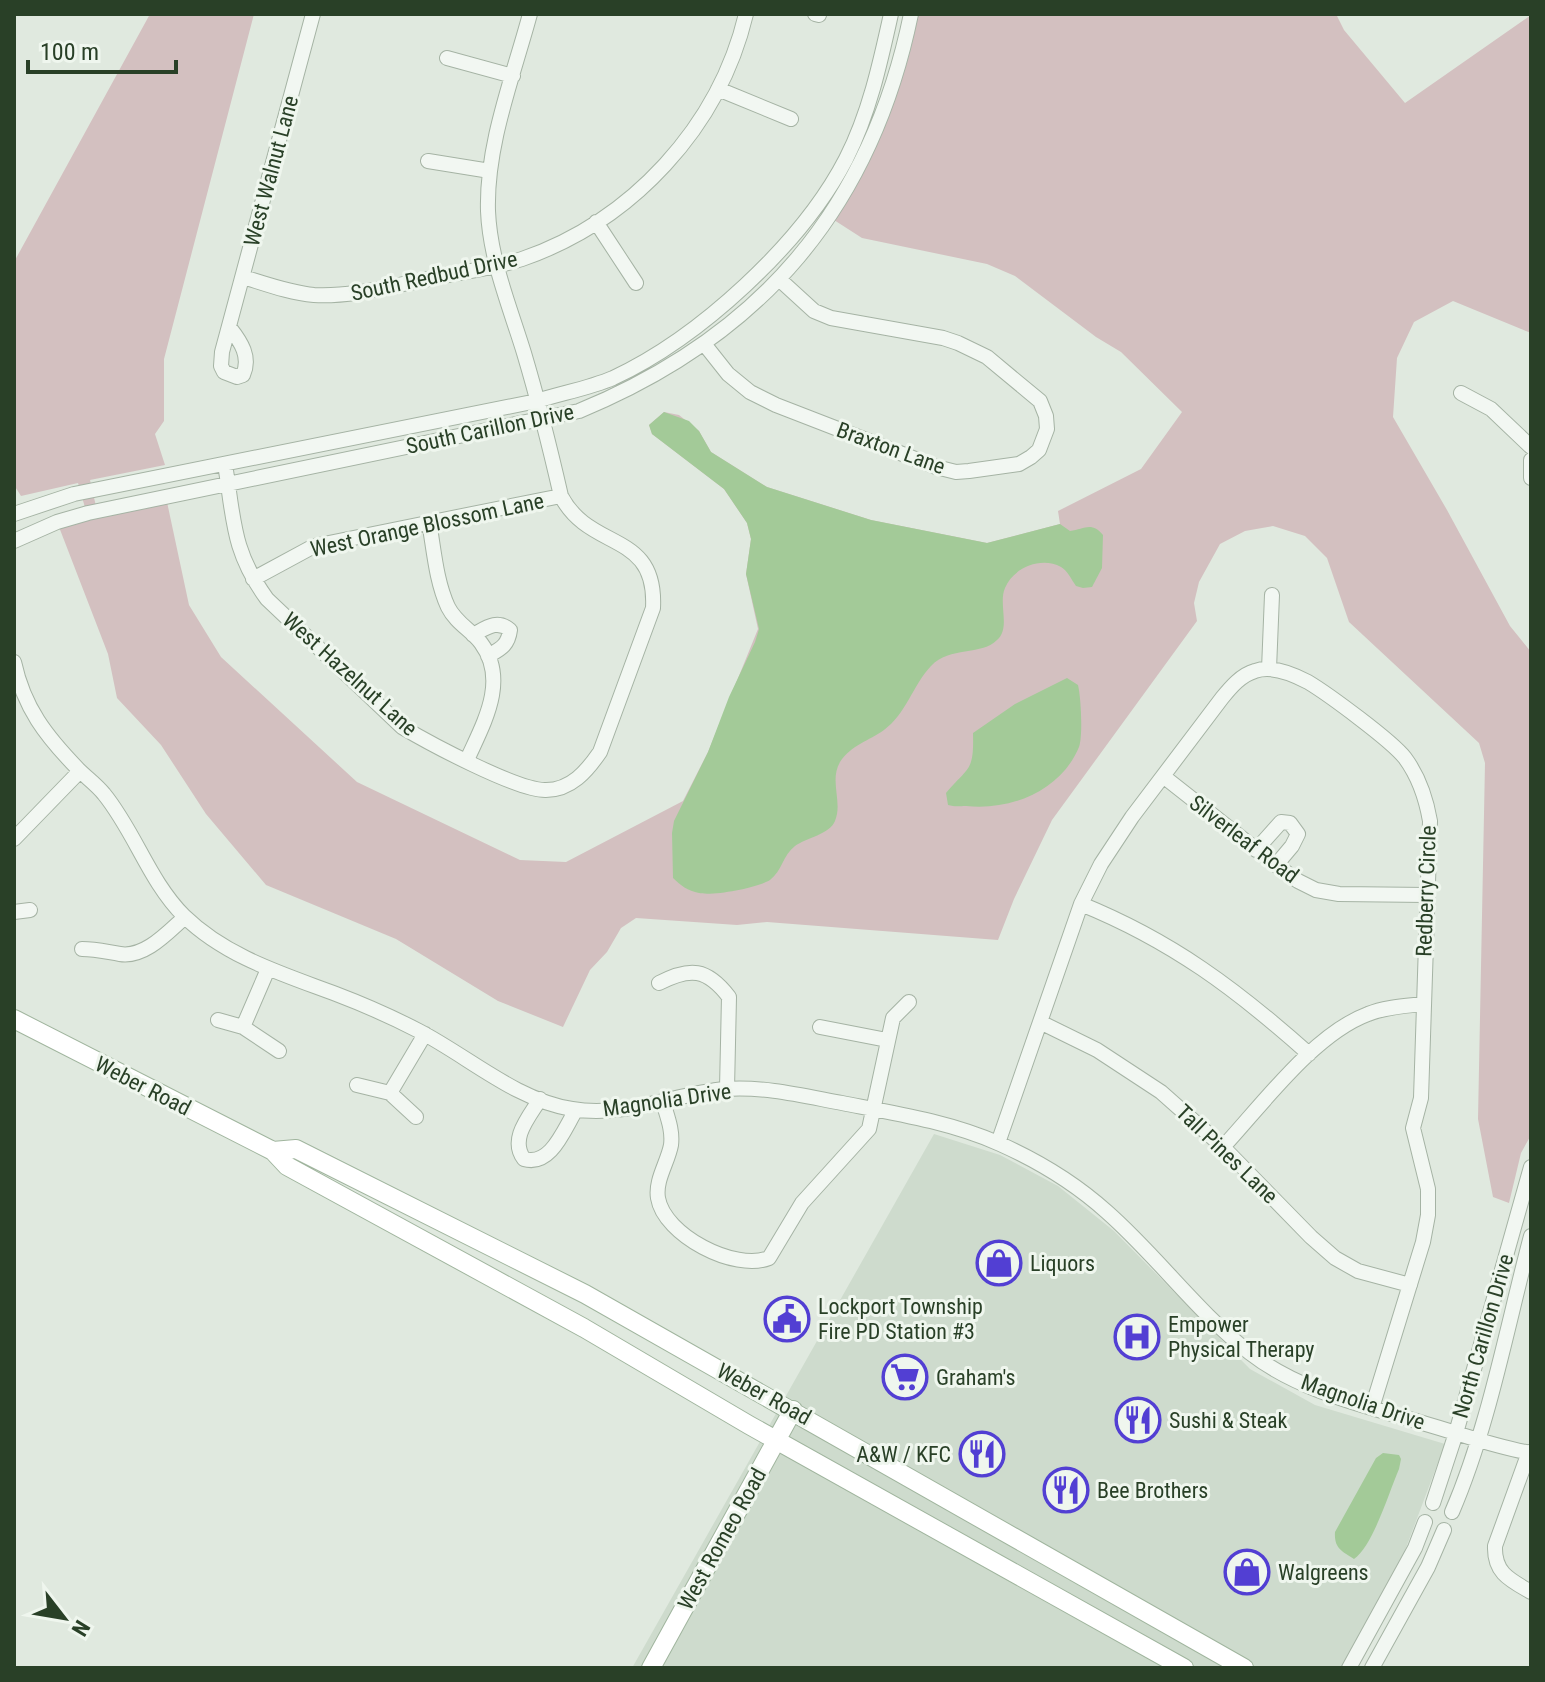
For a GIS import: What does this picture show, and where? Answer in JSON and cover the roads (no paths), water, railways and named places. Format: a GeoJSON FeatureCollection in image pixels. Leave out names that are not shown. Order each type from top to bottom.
{"type":"FeatureCollection","features":[{"type":"Feature","properties":{"kind":"main road","name":"Weber Road"},"geometry":{"type":"LineString","coordinates":[[14,1019],[273,1151],[287,1166],[584,1328],[776,1440],[1184,1668]]}},
{"type":"Feature","properties":{"kind":"main road","name":"Weber Road"},"geometry":{"type":"LineString","coordinates":[[273,1151],[296,1149],[585,1294],[1244,1668]]}},
{"type":"Feature","properties":{"kind":"main road","name":"West Romeo Road"},"geometry":{"type":"LineString","coordinates":[[651,1668],[793,1410]]}},
{"type":"Feature","properties":{"kind":"street","name":"West Walnut Lane"},"geometry":{"type":"LineString","coordinates":[[230,328],[313,14]]}},
{"type":"Feature","properties":{"kind":"street"},"geometry":{"type":"LineString","coordinates":[[530,14],[490,171],[488,210],[497,266],[543,420],[561,496]]}},
{"type":"Feature","properties":{"kind":"street","name":"South Redbud Drive"},"geometry":{"type":"LineString","coordinates":[[243,277],[311,295],[341,295],[497,266],[557,244],[623,205],[653,179],[680,148],[718,89],[740,41],[746,14]]}},
{"type":"Feature","properties":{"kind":"street","name":"South Carillon Drive"},"geometry":{"type":"LineString","coordinates":[[14,514],[74,494],[537,401],[612,378],[671,345],[731,298],[793,235],[818,203],[846,159],[864,119],[879,71],[891,14]]}},
{"type":"Feature","properties":{"kind":"street","name":"South Carillon Drive"},"geometry":{"type":"LineString","coordinates":[[14,541],[57,522],[228,482],[579,411],[625,392],[669,368],[740,317],[779,279],[804,251],[841,198],[884,112],[904,51],[911,14]]}},
{"type":"Feature","properties":{"kind":"street"},"geometry":{"type":"LineString","coordinates":[[447,58],[513,76]]}},
{"type":"Feature","properties":{"kind":"street"},"geometry":{"type":"LineString","coordinates":[[718,89],[791,119]]}},
{"type":"Feature","properties":{"kind":"street"},"geometry":{"type":"LineString","coordinates":[[428,161],[490,171]]}},
{"type":"Feature","properties":{"kind":"street"},"geometry":{"type":"LineString","coordinates":[[596,222],[636,283]]}},
{"type":"Feature","properties":{"kind":"street","name":"Braxton Lane"},"geometry":{"type":"LineString","coordinates":[[705,345],[728,374],[750,392],[936,467],[956,472],[1019,464],[1039,450],[1047,429],[1040,401],[987,357],[943,338],[831,318],[814,311],[779,279]]}},
{"type":"Feature","properties":{"kind":"street"},"geometry":{"type":"LineString","coordinates":[[1461,393],[1491,409],[1531,447]]}},
{"type":"Feature","properties":{"kind":"street"},"geometry":{"type":"LineString","coordinates":[[1531,460],[1531,478]]}},
{"type":"Feature","properties":{"kind":"street","name":"West Hazelnut Lane"},"geometry":{"type":"LineString","coordinates":[[225,464],[237,544],[253,579],[267,599],[402,727],[525,787],[546,790],[563,787],[579,778],[600,752],[653,608],[651,575],[645,562],[578,518],[561,496]]}},
{"type":"Feature","properties":{"kind":"street","name":"West Orange Blossom Lane"},"geometry":{"type":"LineString","coordinates":[[253,579],[314,546],[561,496]]}},
{"type":"Feature","properties":{"kind":"street"},"geometry":{"type":"LineString","coordinates":[[429,522],[441,589],[458,623],[482,644],[492,675],[491,704],[467,760]]}},
{"type":"Feature","properties":{"kind":"street"},"geometry":{"type":"LineString","coordinates":[[998,1143],[1081,904],[1101,864],[1222,698],[1239,679],[1255,670],[1269,669],[1272,595]]}},
{"type":"Feature","properties":{"kind":"street"},"geometry":{"type":"LineString","coordinates":[[473,635],[491,625],[500,624],[510,630],[504,647],[488,656]]}},
{"type":"Feature","properties":{"kind":"street","name":"Magnolia Drive"},"geometry":{"type":"LineString","coordinates":[[14,662],[31,713],[52,741],[103,792],[165,894],[185,917],[229,949],[268,969],[377,1010],[425,1034],[498,1078],[540,1099],[576,1110],[600,1111],[727,1089],[790,1093],[966,1131],[998,1143],[1087,1195],[1252,1355],[1310,1387],[1477,1440],[1530,1452]]}},
{"type":"Feature","properties":{"kind":"street","name":"Redberry Circle"},"geometry":{"type":"LineString","coordinates":[[1269,669],[1309,683],[1404,757],[1426,798],[1430,821],[1421,1098],[1413,1128],[1428,1189],[1428,1215],[1423,1242],[1372,1408]]}},
{"type":"Feature","properties":{"kind":"street"},"geometry":{"type":"LineString","coordinates":[[14,839],[80,771]]}},
{"type":"Feature","properties":{"kind":"street","name":"Silverleaf Road"},"geometry":{"type":"LineString","coordinates":[[1163,776],[1276,865],[1316,890],[1339,894],[1427,895]]}},
{"type":"Feature","properties":{"kind":"street"},"geometry":{"type":"LineString","coordinates":[[1256,850],[1281,822],[1290,823],[1298,834],[1276,865]]}},
{"type":"Feature","properties":{"kind":"street"},"geometry":{"type":"LineString","coordinates":[[1081,904],[1136,928],[1203,967],[1309,1054]]}},
{"type":"Feature","properties":{"kind":"street"},"geometry":{"type":"LineString","coordinates":[[14,912],[30,910]]}},
{"type":"Feature","properties":{"kind":"street"},"geometry":{"type":"LineString","coordinates":[[82,949],[123,955],[137,952],[154,944],[185,917]]}},
{"type":"Feature","properties":{"kind":"street"},"geometry":{"type":"LineString","coordinates":[[243,1027],[268,969]]}},
{"type":"Feature","properties":{"kind":"street"},"geometry":{"type":"LineString","coordinates":[[659,983],[680,972],[700,973],[714,980],[729,997],[727,1089]]}},
{"type":"Feature","properties":{"kind":"street"},"geometry":{"type":"LineString","coordinates":[[663,1102],[672,1131],[657,1196],[661,1208],[672,1223],[701,1247],[749,1262],[769,1258],[802,1203],[869,1129],[893,1018],[909,1002]]}},
{"type":"Feature","properties":{"kind":"street"},"geometry":{"type":"LineString","coordinates":[[1223,1147],[1309,1054],[1345,1025],[1369,1013],[1423,1004]]}},
{"type":"Feature","properties":{"kind":"street"},"geometry":{"type":"LineString","coordinates":[[218,1020],[243,1027],[279,1051]]}},
{"type":"Feature","properties":{"kind":"street","name":"Tall Pines Lane"},"geometry":{"type":"LineString","coordinates":[[1040,1022],[1132,1070],[1171,1100],[1335,1258],[1358,1271],[1410,1285]]}},
{"type":"Feature","properties":{"kind":"street"},"geometry":{"type":"LineString","coordinates":[[820,1027],[887,1040]]}},
{"type":"Feature","properties":{"kind":"street"},"geometry":{"type":"LineString","coordinates":[[390,1093],[425,1034]]}},
{"type":"Feature","properties":{"kind":"street"},"geometry":{"type":"LineString","coordinates":[[357,1085],[390,1093],[416,1117]]}},
{"type":"Feature","properties":{"kind":"street"},"geometry":{"type":"LineString","coordinates":[[540,1099],[519,1136],[517,1145],[524,1159],[539,1160],[546,1155],[576,1110]]}},
{"type":"Feature","properties":{"kind":"street","name":"North Carillon Drive"},"geometry":{"type":"LineString","coordinates":[[1433,1503],[1524,1222],[1531,1167]]}},
{"type":"Feature","properties":{"kind":"street","name":"North Carillon Drive"},"geometry":{"type":"LineString","coordinates":[[1452,1512],[1477,1440],[1531,1236]]}},
{"type":"Feature","properties":{"kind":"street"},"geometry":{"type":"LineString","coordinates":[[1530,1452],[1495,1546],[1494,1557],[1498,1569],[1507,1578],[1531,1592]]}},
{"type":"Feature","properties":{"kind":"street"},"geometry":{"type":"LineString","coordinates":[[1349,1668],[1415,1548],[1425,1522]]}},
{"type":"Feature","properties":{"kind":"street"},"geometry":{"type":"LineString","coordinates":[[1372,1668],[1428,1567],[1444,1530]]}},
{"type":"Feature","properties":{"kind":"place","name":"Liquors"},"geometry":{"type":"Point","coordinates":[999,1263]}},
{"type":"Feature","properties":{"kind":"place","name":"Lockport Township Fire PD Station #3"},"geometry":{"type":"Point","coordinates":[787,1319]}},
{"type":"Feature","properties":{"kind":"place","name":"Empower Physical Therapy"},"geometry":{"type":"Point","coordinates":[1137,1337]}},
{"type":"Feature","properties":{"kind":"place","name":"Graham's"},"geometry":{"type":"Point","coordinates":[905,1377]}},
{"type":"Feature","properties":{"kind":"place","name":"Sushi & Steak"},"geometry":{"type":"Point","coordinates":[1138,1420]}},
{"type":"Feature","properties":{"kind":"place","name":"A&W / KFC"},"geometry":{"type":"Point","coordinates":[982,1454]}},
{"type":"Feature","properties":{"kind":"place","name":"Bee Brothers"},"geometry":{"type":"Point","coordinates":[1066,1490]}},
{"type":"Feature","properties":{"kind":"place","name":"Walgreens"},"geometry":{"type":"Point","coordinates":[1247,1572]}}]}
